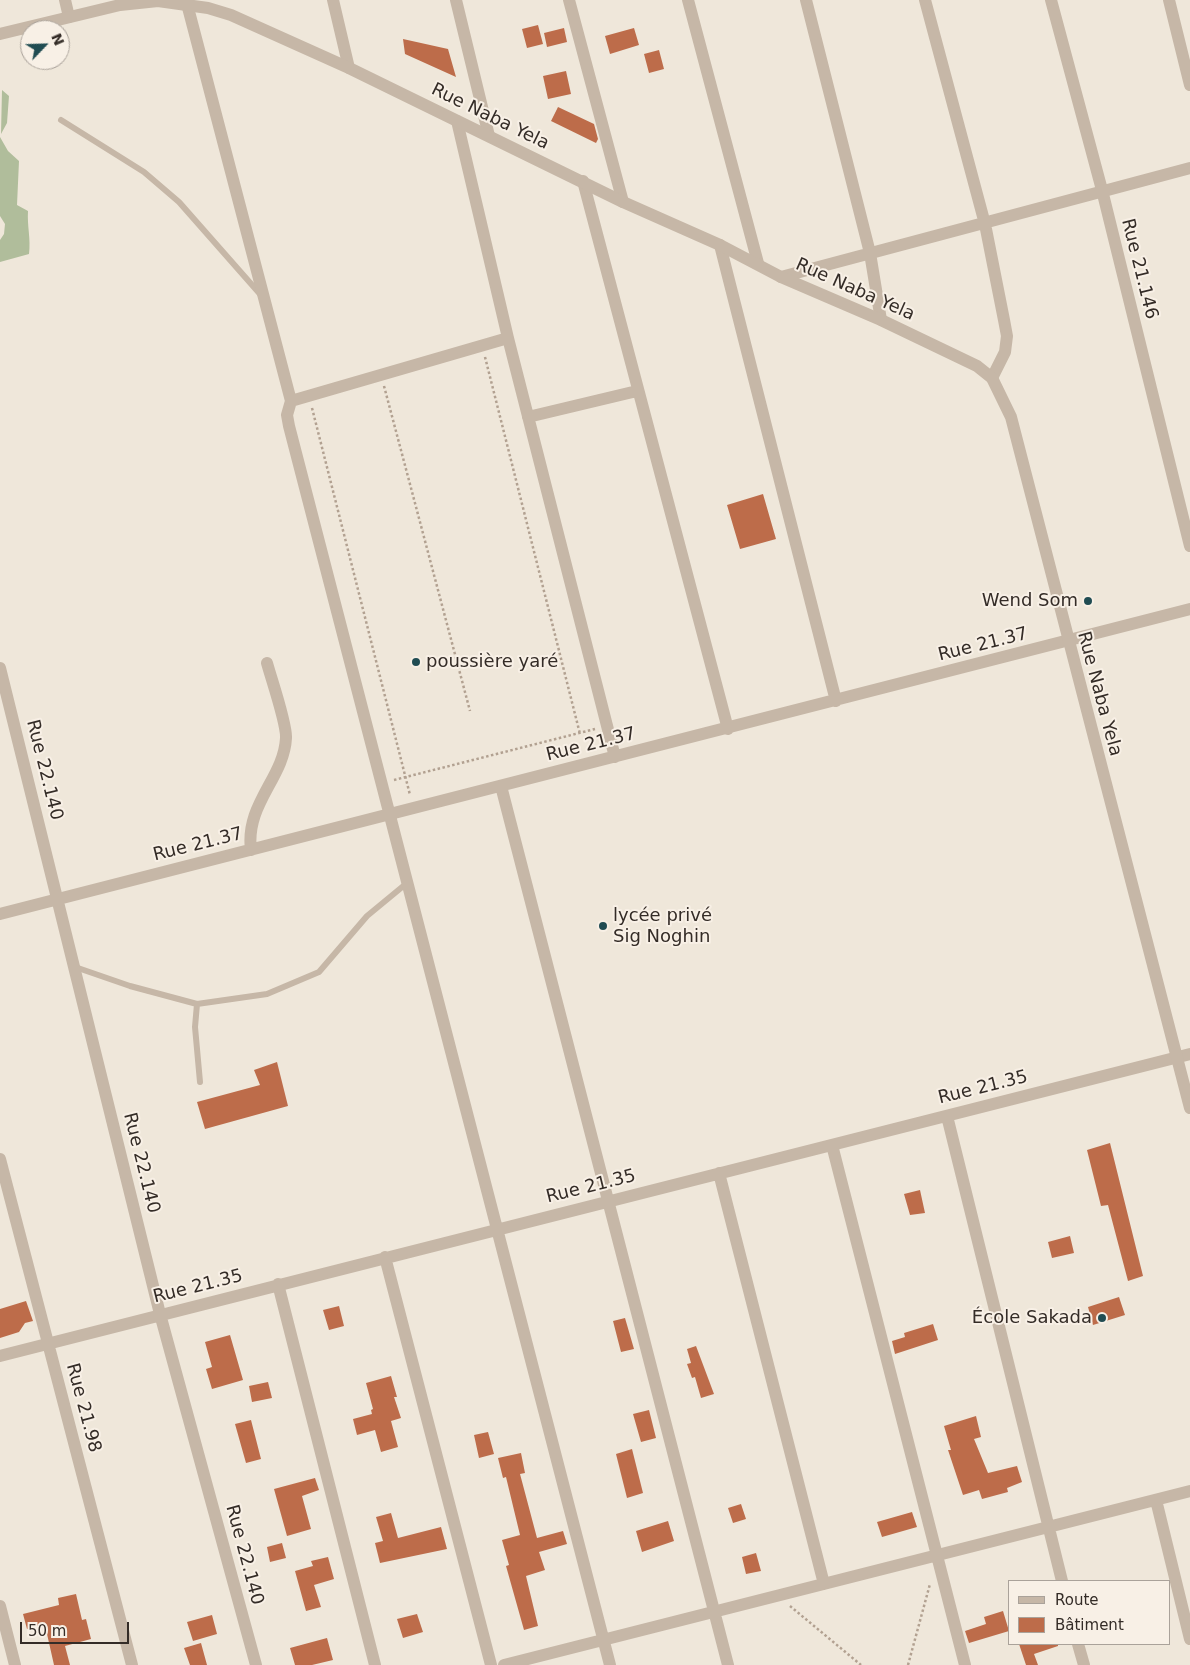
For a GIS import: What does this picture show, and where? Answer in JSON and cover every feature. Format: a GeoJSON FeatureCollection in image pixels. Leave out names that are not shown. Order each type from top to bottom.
{"type":"FeatureCollection","features":[{"type":"Feature","properties":{"kind":"street"},"geometry":{"type":"LineString","coordinates":[[65,0],[69,16]]}},
{"type":"Feature","properties":{"kind":"street"},"geometry":{"type":"LineString","coordinates":[[334,0],[349,68]]}},
{"type":"Feature","properties":{"kind":"street"},"geometry":{"type":"LineString","coordinates":[[456,0],[489,136]]}},
{"type":"Feature","properties":{"kind":"street"},"geometry":{"type":"LineString","coordinates":[[569,0],[623,202]]}},
{"type":"Feature","properties":{"kind":"street"},"geometry":{"type":"LineString","coordinates":[[688,0],[758,263]]}},
{"type":"Feature","properties":{"kind":"street"},"geometry":{"type":"LineString","coordinates":[[806,0],[870,253],[881,320]]}},
{"type":"Feature","properties":{"kind":"street"},"geometry":{"type":"LineString","coordinates":[[925,0],[984,224],[1007,336],[1005,352],[992,378]]}},
{"type":"Feature","properties":{"kind":"street","name":"Rue 21.146"},"geometry":{"type":"LineString","coordinates":[[1051,0],[1102,190],[1190,546]]}},
{"type":"Feature","properties":{"kind":"street"},"geometry":{"type":"LineString","coordinates":[[1169,0],[1190,84]]}},
{"type":"Feature","properties":{"kind":"street"},"geometry":{"type":"LineString","coordinates":[[186,2],[291,401],[287,415],[289,426],[389,815],[500,1228],[610,1665]]}},
{"type":"Feature","properties":{"kind":"street","name":"Rue Naba Yela"},"geometry":{"type":"LineString","coordinates":[[0,34],[120,5],[186,2],[231,15],[349,68],[623,202],[758,263],[781,277],[881,320],[977,366],[992,378],[1010,417],[1190,1108]]}},
{"type":"Feature","properties":{"kind":"street"},"geometry":{"type":"LineString","coordinates":[[457,121],[508,338],[615,757]]}},
{"type":"Feature","properties":{"kind":"street"},"geometry":{"type":"LineString","coordinates":[[781,277],[1190,168]]}},
{"type":"Feature","properties":{"kind":"street"},"geometry":{"type":"LineString","coordinates":[[583,181],[637,391],[728,728]]}},
{"type":"Feature","properties":{"kind":"street"},"geometry":{"type":"LineString","coordinates":[[720,245],[836,701]]}},
{"type":"Feature","properties":{"kind":"street"},"geometry":{"type":"LineString","coordinates":[[291,401],[508,338]]}},
{"type":"Feature","properties":{"kind":"street"},"geometry":{"type":"LineString","coordinates":[[528,417],[637,391]]}},
{"type":"Feature","properties":{"kind":"street","name":"Rue 21.37"},"geometry":{"type":"LineString","coordinates":[[0,914],[1068,642],[1190,609]]}},
{"type":"Feature","properties":{"kind":"street"},"geometry":{"type":"LineString","coordinates":[[252,850],[249,833],[257,808],[280,760],[286,737],[267,663]]}},
{"type":"Feature","properties":{"kind":"street","name":"Rue 22.140"},"geometry":{"type":"LineString","coordinates":[[0,668],[59,899],[160,1314],[256,1665]]}},
{"type":"Feature","properties":{"kind":"street"},"geometry":{"type":"LineString","coordinates":[[501,786],[728,1665]]}},
{"type":"Feature","properties":{"kind":"street","name":"Rue 21.35"},"geometry":{"type":"LineString","coordinates":[[0,1356],[1190,1054]]}},
{"type":"Feature","properties":{"kind":"street"},"geometry":{"type":"LineString","coordinates":[[947,1116],[1047,1528],[1062,1580]]}},
{"type":"Feature","properties":{"kind":"street"},"geometry":{"type":"LineString","coordinates":[[832,1145],[965,1665]]}},
{"type":"Feature","properties":{"kind":"street","name":"Rue 21.98"},"geometry":{"type":"LineString","coordinates":[[0,1159],[132,1665]]}},
{"type":"Feature","properties":{"kind":"street"},"geometry":{"type":"LineString","coordinates":[[719,1173],[824,1584]]}},
{"type":"Feature","properties":{"kind":"street"},"geometry":{"type":"LineString","coordinates":[[385,1258],[491,1665]]}},
{"type":"Feature","properties":{"kind":"street"},"geometry":{"type":"LineString","coordinates":[[278,1284],[375,1665]]}},
{"type":"Feature","properties":{"kind":"street"},"geometry":{"type":"LineString","coordinates":[[504,1665],[779,1597],[1190,1491]]}},
{"type":"Feature","properties":{"kind":"street"},"geometry":{"type":"LineString","coordinates":[[1156,1500],[1190,1638]]}},
{"type":"Feature","properties":{"kind":"street"},"geometry":{"type":"LineString","coordinates":[[0,1606],[15,1665]]}},
{"type":"Feature","properties":{"kind":"street"},"geometry":{"type":"LineString","coordinates":[[1078,1645],[1084,1665]]}},
{"type":"Feature","properties":{"kind":"lane"},"geometry":{"type":"LineString","coordinates":[[62,120],[144,172],[179,202],[265,300]]}},
{"type":"Feature","properties":{"kind":"lane"},"geometry":{"type":"LineString","coordinates":[[75,967],[130,986],[197,1004],[267,994],[320,972],[367,916],[407,883]]}},
{"type":"Feature","properties":{"kind":"lane"},"geometry":{"type":"LineString","coordinates":[[197,1004],[195,1028],[200,1082]]}},
{"type":"Feature","properties":{"kind":"path"},"geometry":{"type":"LineString","coordinates":[[482,346],[580,734]]}},
{"type":"Feature","properties":{"kind":"path"},"geometry":{"type":"LineString","coordinates":[[381,375],[470,711]]}},
{"type":"Feature","properties":{"kind":"path"},"geometry":{"type":"LineString","coordinates":[[309,396],[413,808]]}},
{"type":"Feature","properties":{"kind":"path"},"geometry":{"type":"LineString","coordinates":[[381,783],[606,726]]}},
{"type":"Feature","properties":{"kind":"path"},"geometry":{"type":"LineString","coordinates":[[908,1665],[930,1584]]}},
{"type":"Feature","properties":{"kind":"path"},"geometry":{"type":"LineString","coordinates":[[779,1597],[861,1665]]}},
{"type":"Feature","properties":{"kind":"green space"},"geometry":{"type":"Polygon","coordinates":[[[2,90],[9,96],[7,123],[1,134],[2,90]]]}},
{"type":"Feature","properties":{"kind":"green space"},"geometry":{"type":"Polygon","coordinates":[[[0,137],[8,151],[19,161],[17,205],[28,211],[30,243],[29,254],[0,262],[0,240],[4,234],[5,224],[0,216],[0,137]]]}},
{"type":"Feature","properties":{"kind":"building"},"geometry":{"type":"Polygon","coordinates":[[[538,25],[543,44],[527,48],[522,29],[538,25]]]}},
{"type":"Feature","properties":{"kind":"building"},"geometry":{"type":"Polygon","coordinates":[[[564,28],[567,42],[547,47],[544,33],[564,28]]]}},
{"type":"Feature","properties":{"kind":"building"},"geometry":{"type":"Polygon","coordinates":[[[634,28],[639,45],[610,54],[605,36],[634,28]]]}},
{"type":"Feature","properties":{"kind":"building"},"geometry":{"type":"Polygon","coordinates":[[[403,39],[448,49],[456,77],[405,54],[403,39]]]}},
{"type":"Feature","properties":{"kind":"building"},"geometry":{"type":"Polygon","coordinates":[[[659,50],[664,69],[649,73],[644,54],[659,50]]]}},
{"type":"Feature","properties":{"kind":"building"},"geometry":{"type":"Polygon","coordinates":[[[566,71],[571,94],[548,99],[543,76],[566,71]]]}},
{"type":"Feature","properties":{"kind":"building"},"geometry":{"type":"Polygon","coordinates":[[[558,107],[594,124],[598,139],[596,143],[551,121],[558,107]]]}},
{"type":"Feature","properties":{"kind":"building"},"geometry":{"type":"Polygon","coordinates":[[[763,494],[776,539],[740,549],[727,505],[763,494]]]}},
{"type":"Feature","properties":{"kind":"building"},"geometry":{"type":"Polygon","coordinates":[[[277,1062],[288,1106],[205,1129],[197,1102],[260,1085],[254,1070],[277,1062]]]}},
{"type":"Feature","properties":{"kind":"building"},"geometry":{"type":"Polygon","coordinates":[[[1110,1143],[1143,1276],[1128,1281],[1108,1205],[1101,1206],[1087,1150],[1110,1143]]]}},
{"type":"Feature","properties":{"kind":"building"},"geometry":{"type":"Polygon","coordinates":[[[920,1190],[925,1213],[910,1215],[904,1194],[920,1190]]]}},
{"type":"Feature","properties":{"kind":"building"},"geometry":{"type":"Polygon","coordinates":[[[1070,1236],[1074,1253],[1052,1258],[1048,1242],[1070,1236]]]}},
{"type":"Feature","properties":{"kind":"building"},"geometry":{"type":"Polygon","coordinates":[[[1119,1297],[1125,1315],[1093,1325],[1088,1307],[1119,1297]]]}},
{"type":"Feature","properties":{"kind":"building"},"geometry":{"type":"Polygon","coordinates":[[[26,1301],[33,1321],[25,1323],[19,1332],[0,1338],[0,1309],[26,1301]]]}},
{"type":"Feature","properties":{"kind":"building"},"geometry":{"type":"Polygon","coordinates":[[[339,1306],[344,1326],[329,1330],[323,1310],[339,1306]]]}},
{"type":"Feature","properties":{"kind":"building"},"geometry":{"type":"Polygon","coordinates":[[[625,1318],[634,1349],[621,1352],[613,1321],[625,1318]]]}},
{"type":"Feature","properties":{"kind":"building"},"geometry":{"type":"Polygon","coordinates":[[[933,1324],[938,1340],[895,1354],[892,1341],[905,1337],[904,1333],[933,1324]]]}},
{"type":"Feature","properties":{"kind":"building"},"geometry":{"type":"Polygon","coordinates":[[[230,1335],[243,1380],[212,1389],[206,1369],[212,1367],[205,1342],[230,1335]]]}},
{"type":"Feature","properties":{"kind":"building"},"geometry":{"type":"Polygon","coordinates":[[[696,1346],[714,1394],[701,1398],[695,1377],[692,1378],[687,1364],[691,1363],[687,1349],[696,1346]]]}},
{"type":"Feature","properties":{"kind":"building"},"geometry":{"type":"Polygon","coordinates":[[[391,1376],[397,1397],[394,1397],[401,1418],[391,1421],[398,1447],[381,1452],[375,1430],[357,1435],[353,1419],[372,1414],[371,1410],[373,1409],[366,1383],[391,1376]]]}},
{"type":"Feature","properties":{"kind":"building"},"geometry":{"type":"Polygon","coordinates":[[[268,1382],[272,1398],[252,1402],[249,1386],[268,1382]]]}},
{"type":"Feature","properties":{"kind":"building"},"geometry":{"type":"Polygon","coordinates":[[[649,1410],[656,1438],[641,1442],[633,1414],[649,1410]]]}},
{"type":"Feature","properties":{"kind":"building"},"geometry":{"type":"Polygon","coordinates":[[[976,1416],[981,1437],[974,1439],[988,1473],[1017,1466],[1022,1482],[1007,1488],[1008,1492],[982,1499],[979,1490],[963,1495],[948,1450],[951,1450],[944,1426],[976,1416]]]}},
{"type":"Feature","properties":{"kind":"building"},"geometry":{"type":"Polygon","coordinates":[[[251,1420],[261,1459],[246,1463],[235,1424],[251,1420]]]}},
{"type":"Feature","properties":{"kind":"building"},"geometry":{"type":"Polygon","coordinates":[[[488,1432],[494,1454],[479,1458],[474,1435],[488,1432]]]}},
{"type":"Feature","properties":{"kind":"building"},"geometry":{"type":"Polygon","coordinates":[[[632,1449],[643,1493],[627,1498],[616,1454],[632,1449]]]}},
{"type":"Feature","properties":{"kind":"building"},"geometry":{"type":"Polygon","coordinates":[[[521,1453],[525,1473],[520,1474],[537,1538],[563,1531],[567,1544],[539,1552],[545,1570],[526,1576],[538,1626],[524,1630],[506,1566],[509,1565],[502,1540],[520,1535],[506,1477],[503,1478],[498,1458],[521,1453]]]}},
{"type":"Feature","properties":{"kind":"building"},"geometry":{"type":"Polygon","coordinates":[[[315,1478],[319,1490],[302,1496],[311,1529],[287,1536],[274,1489],[315,1478]]]}},
{"type":"Feature","properties":{"kind":"building"},"geometry":{"type":"Polygon","coordinates":[[[741,1504],[746,1519],[733,1523],[728,1508],[741,1504]]]}},
{"type":"Feature","properties":{"kind":"building"},"geometry":{"type":"Polygon","coordinates":[[[912,1512],[917,1527],[882,1537],[877,1522],[912,1512]]]}},
{"type":"Feature","properties":{"kind":"building"},"geometry":{"type":"Polygon","coordinates":[[[391,1513],[398,1538],[441,1527],[447,1549],[380,1563],[375,1543],[383,1541],[376,1517],[391,1513]]]}},
{"type":"Feature","properties":{"kind":"building"},"geometry":{"type":"Polygon","coordinates":[[[668,1521],[674,1541],[642,1552],[636,1531],[668,1521]]]}},
{"type":"Feature","properties":{"kind":"building"},"geometry":{"type":"Polygon","coordinates":[[[282,1543],[286,1558],[270,1562],[267,1547],[282,1543]]]}},
{"type":"Feature","properties":{"kind":"building"},"geometry":{"type":"Polygon","coordinates":[[[756,1553],[761,1571],[746,1574],[742,1557],[756,1553]]]}},
{"type":"Feature","properties":{"kind":"building"},"geometry":{"type":"Polygon","coordinates":[[[328,1557],[334,1579],[314,1585],[321,1607],[306,1611],[295,1571],[313,1566],[311,1561],[328,1557]]]}},
{"type":"Feature","properties":{"kind":"building"},"geometry":{"type":"Polygon","coordinates":[[[76,1594],[82,1620],[86,1619],[91,1639],[65,1646],[70,1665],[54,1665],[45,1625],[27,1629],[23,1614],[59,1605],[58,1598],[76,1594]]]}},
{"type":"Feature","properties":{"kind":"building"},"geometry":{"type":"Polygon","coordinates":[[[1003,1611],[1008,1631],[969,1643],[965,1631],[986,1624],[984,1617],[1003,1611]]]}},
{"type":"Feature","properties":{"kind":"building"},"geometry":{"type":"Polygon","coordinates":[[[417,1614],[423,1632],[403,1638],[397,1619],[417,1614]]]}},
{"type":"Feature","properties":{"kind":"building"},"geometry":{"type":"Polygon","coordinates":[[[212,1615],[217,1634],[193,1641],[187,1622],[212,1615]]]}},
{"type":"Feature","properties":{"kind":"building"},"geometry":{"type":"Polygon","coordinates":[[[327,1638],[333,1660],[312,1665],[295,1665],[290,1648],[327,1638]]]}},
{"type":"Feature","properties":{"kind":"building"},"geometry":{"type":"Polygon","coordinates":[[[201,1643],[207,1665],[190,1665],[184,1648],[201,1643]]]}},
{"type":"Feature","properties":{"kind":"building"},"geometry":{"type":"Polygon","coordinates":[[[1019,1645],[1058,1645],[1034,1654],[1038,1665],[1026,1665],[1019,1645]]]}},
{"type":"Feature","properties":{"kind":"place","name":"Wend Som"},"geometry":{"type":"Point","coordinates":[1088,601]}},
{"type":"Feature","properties":{"kind":"place","name":"poussière yaré"},"geometry":{"type":"Point","coordinates":[416,662]}},
{"type":"Feature","properties":{"kind":"place","name":"lycée privé Sig Noghin"},"geometry":{"type":"Point","coordinates":[603,926]}},
{"type":"Feature","properties":{"kind":"place","name":"École Sakada"},"geometry":{"type":"Point","coordinates":[1102,1318]}}]}
